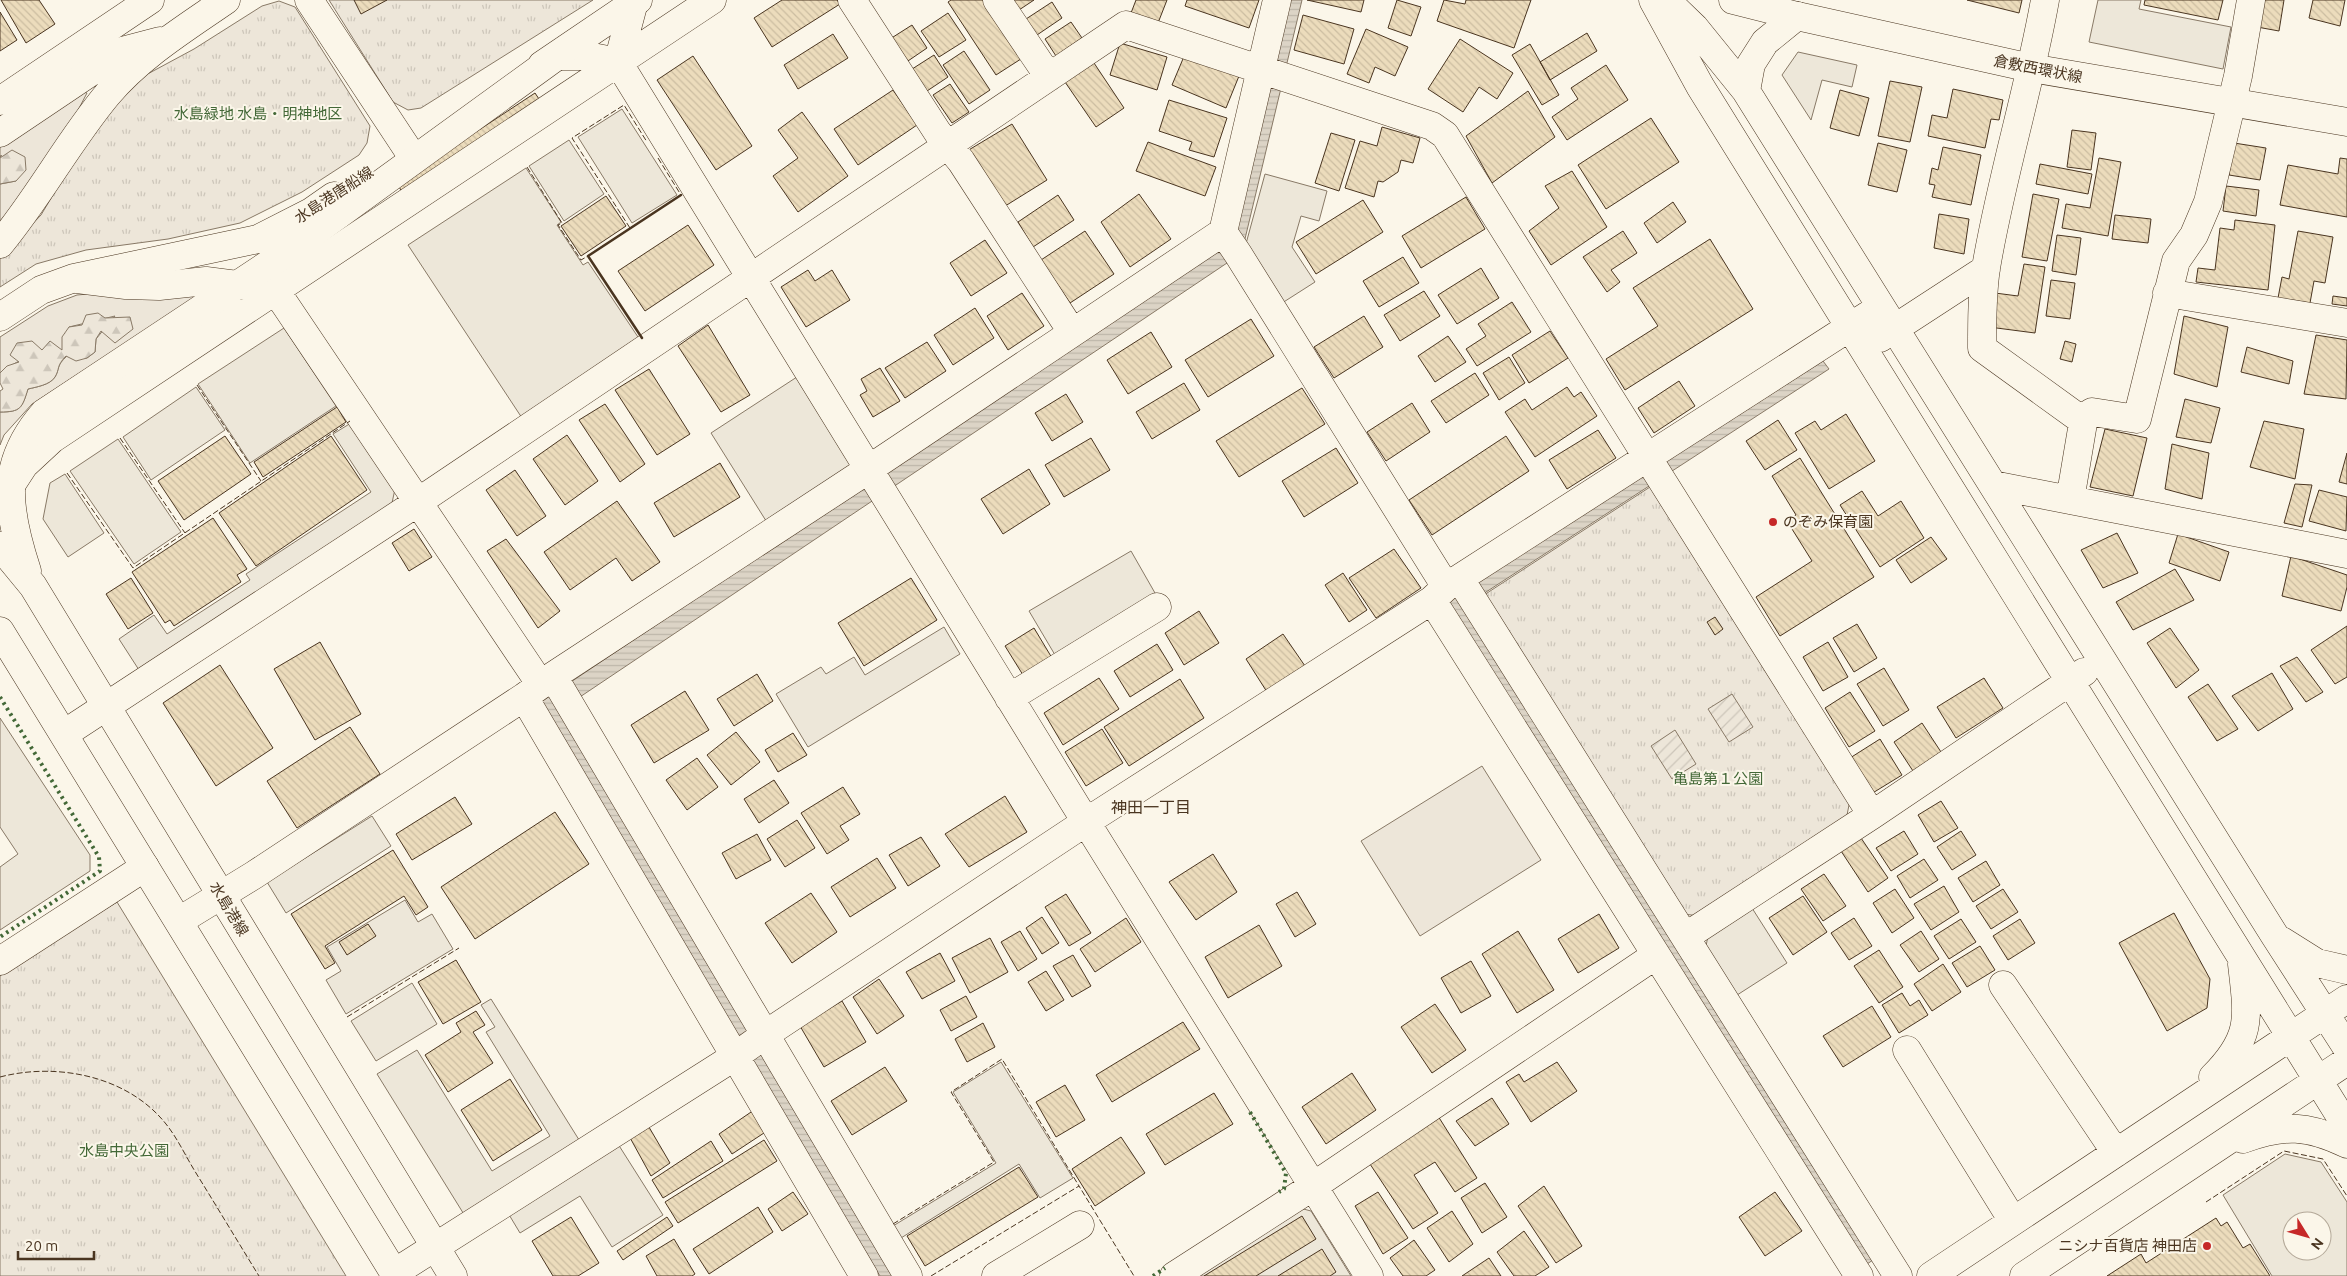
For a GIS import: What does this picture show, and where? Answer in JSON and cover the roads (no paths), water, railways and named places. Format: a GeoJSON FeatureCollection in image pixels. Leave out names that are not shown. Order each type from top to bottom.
{"type":"FeatureCollection","features":[{"type":"Feature","properties":{"kind":"street"},"geometry":{"type":"LineString","coordinates":[[0,101],[150,0]]}},
{"type":"Feature","properties":{"kind":"street"},"geometry":{"type":"LineString","coordinates":[[0,244],[106,95],[131,69],[170,38],[226,0]]}},
{"type":"Feature","properties":{"kind":"street"},"geometry":{"type":"LineString","coordinates":[[32,586],[6,508],[4,479],[10,455],[20,435],[44,413],[287,252],[410,154],[308,0]]}},
{"type":"Feature","properties":{"kind":"street"},"geometry":{"type":"LineString","coordinates":[[6,494],[24,465],[52,439],[712,0]]}},
{"type":"Feature","properties":{"kind":"street"},"geometry":{"type":"LineString","coordinates":[[852,0],[938,133],[961,161],[1072,332]]}},
{"type":"Feature","properties":{"kind":"street"},"geometry":{"type":"LineString","coordinates":[[997,0],[1049,77]]}},
{"type":"Feature","properties":{"kind":"street"},"geometry":{"type":"LineString","coordinates":[[179,921],[550,690],[875,480],[1072,332],[1229,241],[1273,72],[1277,0]]}},
{"type":"Feature","properties":{"kind":"street"},"geometry":{"type":"LineString","coordinates":[[1653,0],[1700,86],[2347,1127]]}},
{"type":"Feature","properties":{"kind":"street"},"geometry":{"type":"LineString","coordinates":[[1666,0],[1696,28],[1746,91],[2275,936],[2336,1006],[2347,1048]]}},
{"type":"Feature","properties":{"kind":"street","name":"倉敷西環状線"},"geometry":{"type":"LineString","coordinates":[[1733,0],[2031,68],[2347,122]]}},
{"type":"Feature","properties":{"kind":"street"},"geometry":{"type":"LineString","coordinates":[[2045,0],[1986,269],[1982,348],[2083,421]]}},
{"type":"Feature","properties":{"kind":"street"},"geometry":{"type":"LineString","coordinates":[[2070,500],[2084,417],[2092,412],[2137,420],[2176,261],[2194,236],[2208,202],[2231,103],[2251,0]]}},
{"type":"Feature","properties":{"kind":"street"},"geometry":{"type":"LineString","coordinates":[[618,62],[636,1]]}},
{"type":"Feature","properties":{"kind":"street","name":"水島港唐船線"},"geometry":{"type":"LineString","coordinates":[[0,317],[41,290],[74,278],[258,239],[311,212],[410,154],[636,1]]}},
{"type":"Feature","properties":{"kind":"street"},"geometry":{"type":"LineString","coordinates":[[1746,91],[1751,64],[1765,42],[1797,16]]}},
{"type":"Feature","properties":{"kind":"street"},"geometry":{"type":"LineString","coordinates":[[64,734],[418,502],[1126,25],[1432,126],[1445,135],[1872,815]]}},
{"type":"Feature","properties":{"kind":"street"},"geometry":{"type":"LineString","coordinates":[[0,133],[122,51],[170,38]]}},
{"type":"Feature","properties":{"kind":"street"},"geometry":{"type":"LineString","coordinates":[[557,56],[587,56],[618,62],[1086,822],[1369,1276]]}},
{"type":"Feature","properties":{"kind":"street"},"geometry":{"type":"LineString","coordinates":[[1229,241],[1456,591],[1672,948],[1859,1276]]}},
{"type":"Feature","properties":{"kind":"street"},"geometry":{"type":"LineString","coordinates":[[276,290],[287,252]]}},
{"type":"Feature","properties":{"kind":"street"},"geometry":{"type":"LineString","coordinates":[[0,631],[395,1275],[435,1247],[750,1046],[1086,822],[1654,468],[1888,318],[1986,269]]}},
{"type":"Feature","properties":{"kind":"street"},"geometry":{"type":"LineString","coordinates":[[74,278],[126,285],[159,286],[206,281],[276,290],[418,502],[550,690],[750,1046],[864,1276]]}},
{"type":"Feature","properties":{"kind":"street"},"geometry":{"type":"LineString","coordinates":[[2167,292],[2347,324]]}},
{"type":"Feature","properties":{"kind":"street"},"geometry":{"type":"LineString","coordinates":[[1993,485],[2347,554]]}},
{"type":"Feature","properties":{"kind":"street","name":"水島港線"},"geometry":{"type":"LineString","coordinates":[[0,546],[32,586],[453,1276]]}},
{"type":"Feature","properties":{"kind":"street"},"geometry":{"type":"LineString","coordinates":[[1456,591],[1672,948],[1898,1276]]}},
{"type":"Feature","properties":{"kind":"street"},"geometry":{"type":"LineString","coordinates":[[1010,698],[1157,607]]}},
{"type":"Feature","properties":{"kind":"street"},"geometry":{"type":"LineString","coordinates":[[1174,1276],[1312,1187],[1672,948],[2102,659]]}},
{"type":"Feature","properties":{"kind":"street"},"geometry":{"type":"LineString","coordinates":[[550,690],[750,1046],[908,1276]]}},
{"type":"Feature","properties":{"kind":"street"},"geometry":{"type":"LineString","coordinates":[[0,961],[145,867]]}},
{"type":"Feature","properties":{"kind":"street"},"geometry":{"type":"LineString","coordinates":[[2275,936],[2318,963],[2347,970]]}},
{"type":"Feature","properties":{"kind":"street"},"geometry":{"type":"LineString","coordinates":[[2182,1108],[2219,1071],[2241,1043],[2247,1012],[2241,957]]}},
{"type":"Feature","properties":{"kind":"street"},"geometry":{"type":"LineString","coordinates":[[2003,985],[2116,1153]]}},
{"type":"Feature","properties":{"kind":"street"},"geometry":{"type":"LineString","coordinates":[[1931,1276],[2336,1006]]}},
{"type":"Feature","properties":{"kind":"street"},"geometry":{"type":"LineString","coordinates":[[1907,1050],[2013,1222]]}},
{"type":"Feature","properties":{"kind":"street"},"geometry":{"type":"LineString","coordinates":[[2024,1276],[2347,1061]]}},
{"type":"Feature","properties":{"kind":"street"},"geometry":{"type":"LineString","coordinates":[[2210,1152],[2260,1133],[2288,1127],[2326,1134],[2347,1144]]}},
{"type":"Feature","properties":{"kind":"street"},"geometry":{"type":"LineString","coordinates":[[996,1276],[1080,1225]]}},
{"type":"Feature","properties":{"kind":"place","name":"のぞみ保育園"},"geometry":{"type":"Point","coordinates":[1773,522]}},
{"type":"Feature","properties":{"kind":"place","name":"ニシナ百貨店 神田店"},"geometry":{"type":"Point","coordinates":[2207,1246]}},
{"type":"Feature","properties":{"kind":"district","name":"神田一丁目"},"geometry":{"type":"Point","coordinates":[1151,807]}},
{"type":"Feature","properties":{"kind":"park label","name":"水島緑地 水島・明神地区"},"geometry":{"type":"Point","coordinates":[258,114]}},
{"type":"Feature","properties":{"kind":"park label","name":"亀島第１公園"},"geometry":{"type":"Point","coordinates":[1718,779]}},
{"type":"Feature","properties":{"kind":"park label","name":"水島中央公園"},"geometry":{"type":"Point","coordinates":[124,1151]}}]}
